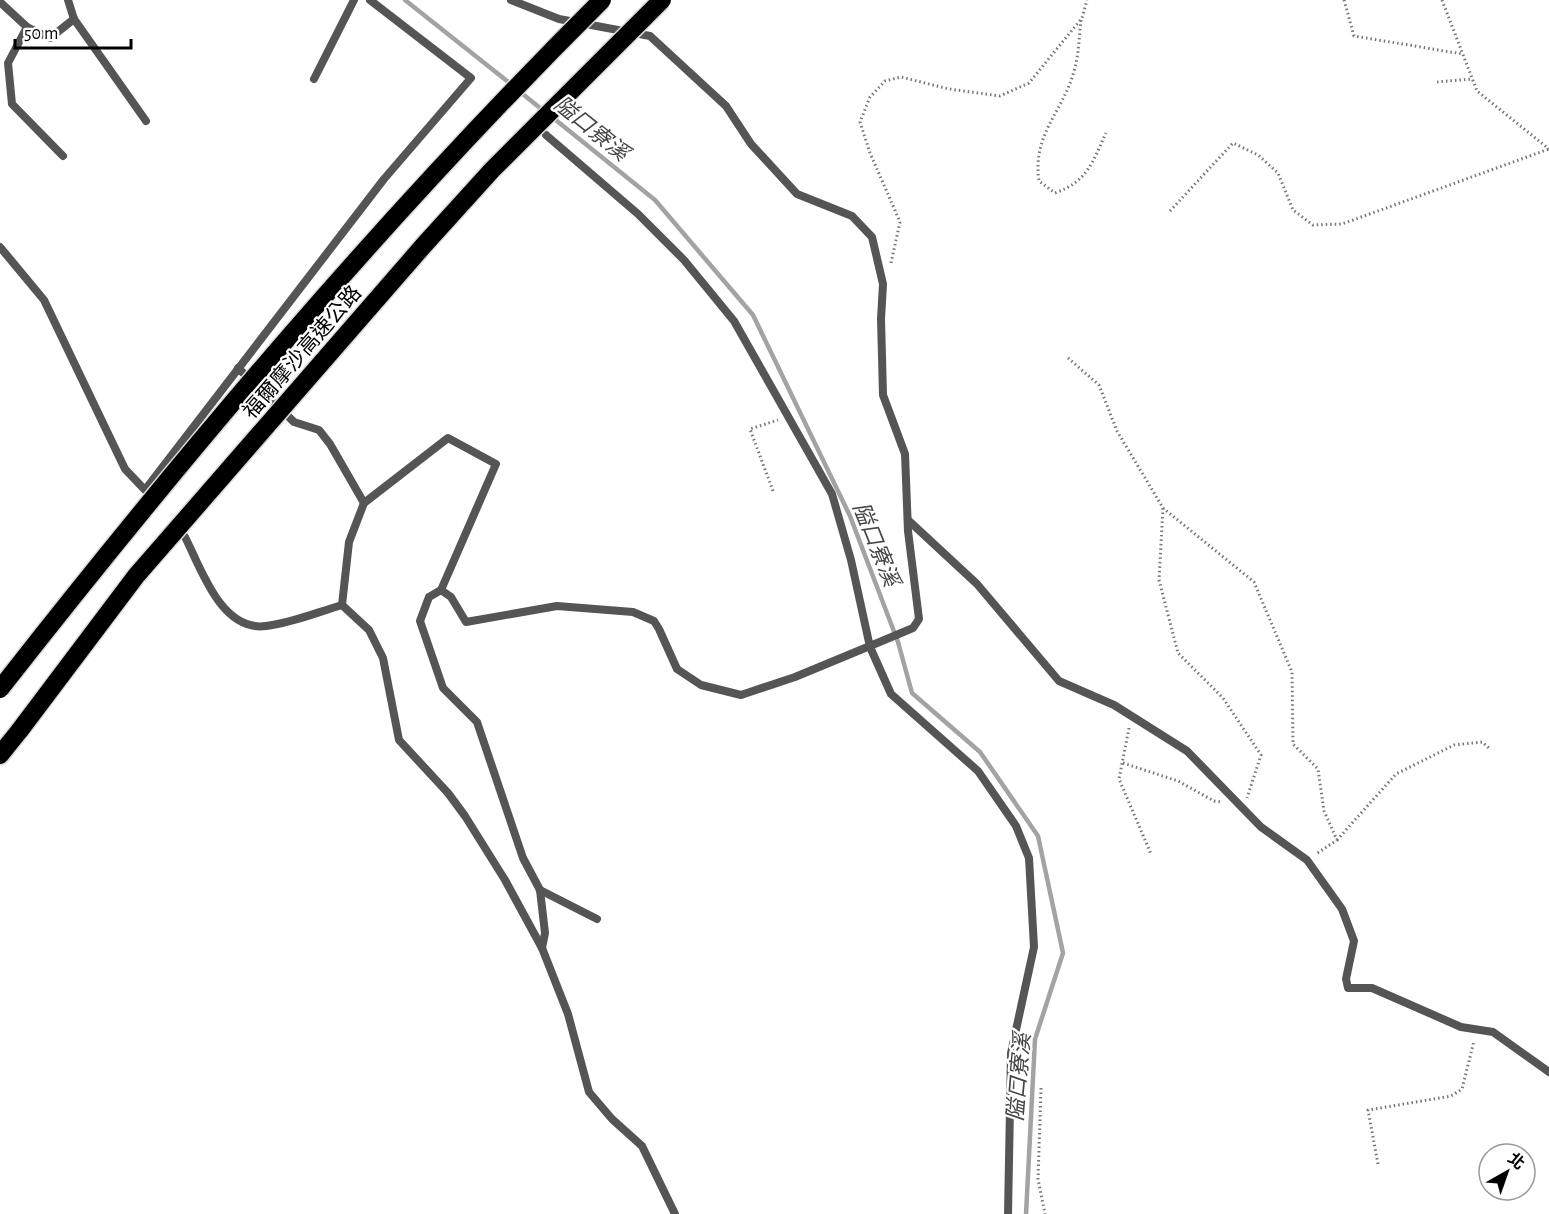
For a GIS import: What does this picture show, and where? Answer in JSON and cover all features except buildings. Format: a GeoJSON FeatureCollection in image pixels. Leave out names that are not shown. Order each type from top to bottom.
{"type":"FeatureCollection","features":[{"type":"Feature","properties":{"kind":"highway","name":"福爾摩沙高速公路"},"geometry":{"type":"LineString","coordinates":[[0,689],[107,552],[394,216],[524,78],[602,0]]}},
{"type":"Feature","properties":{"kind":"highway","name":"福爾摩沙高速公路"},"geometry":{"type":"LineString","coordinates":[[0,755],[136,576],[424,245],[492,170],[663,0]]}},
{"type":"Feature","properties":{"kind":"lane"},"geometry":{"type":"LineString","coordinates":[[68,0],[74,19],[146,121]]}},
{"type":"Feature","properties":{"kind":"lane"},"geometry":{"type":"LineString","coordinates":[[314,79],[354,0]]}},
{"type":"Feature","properties":{"kind":"lane"},"geometry":{"type":"LineString","coordinates":[[0,247],[44,300],[125,469],[145,490],[384,179],[471,78],[369,0]]}},
{"type":"Feature","properties":{"kind":"lane"},"geometry":{"type":"LineString","coordinates":[[441,590],[451,597],[465,622],[557,606],[633,612],[654,621],[677,669],[701,685],[741,695],[795,677],[870,647],[913,628],[919,619],[908,520],[905,454],[883,395],[880,319],[883,284],[872,237],[852,216],[797,195],[751,144],[726,106],[650,36],[559,20],[511,0]]}},
{"type":"Feature","properties":{"kind":"lane"},"geometry":{"type":"LineString","coordinates":[[0,2],[27,27],[50,38],[74,19]]}},
{"type":"Feature","properties":{"kind":"lane"},"geometry":{"type":"LineString","coordinates":[[27,27],[8,63],[12,104],[63,156]]}},
{"type":"Feature","properties":{"kind":"lane"},"geometry":{"type":"LineString","coordinates":[[546,135],[638,214],[684,260],[734,321],[832,494],[851,560],[870,647],[891,694],[978,771],[1016,826],[1029,858],[1034,947],[1011,1053],[1008,1214]]}},
{"type":"Feature","properties":{"kind":"lane"},"geometry":{"type":"LineString","coordinates":[[238,368],[294,422],[319,430],[330,444],[364,503]]}},
{"type":"Feature","properties":{"kind":"lane"},"geometry":{"type":"LineString","coordinates":[[342,605],[349,542],[364,503],[448,438],[496,464],[441,590],[429,597],[420,621],[443,688],[477,722],[523,858],[540,890],[545,933],[542,948]]}},
{"type":"Feature","properties":{"kind":"lane"},"geometry":{"type":"LineString","coordinates":[[908,520],[977,584],[1059,681],[1114,705],[1187,751],[1261,827],[1307,860],[1342,909],[1354,941],[1346,979],[1348,988],[1372,988],[1461,1027],[1493,1032],[1549,1072]]}},
{"type":"Feature","properties":{"kind":"lane"},"geometry":{"type":"LineString","coordinates":[[185,537],[219,604],[241,621],[265,626],[342,605]]}},
{"type":"Feature","properties":{"kind":"lane"},"geometry":{"type":"LineString","coordinates":[[342,605],[369,630],[383,658],[399,740],[448,793],[465,816],[505,880],[542,948],[568,1014],[589,1092],[612,1119],[642,1146],[675,1214]]}},
{"type":"Feature","properties":{"kind":"lane"},"geometry":{"type":"LineString","coordinates":[[540,890],[597,919]]}},
{"type":"Feature","properties":{"kind":"path"},"geometry":{"type":"LineString","coordinates":[[1087,0],[1074,72],[1046,129],[1036,161],[1039,181],[1055,193],[1072,187],[1088,172],[1106,133]]}},
{"type":"Feature","properties":{"kind":"path"},"geometry":{"type":"LineString","coordinates":[[1344,0],[1354,36],[1463,54]]}},
{"type":"Feature","properties":{"kind":"path"},"geometry":{"type":"LineString","coordinates":[[1442,0],[1477,90],[1549,149]]}},
{"type":"Feature","properties":{"kind":"path"},"geometry":{"type":"LineString","coordinates":[[883,284],[894,255],[900,222],[870,153],[860,122],[870,97],[885,81],[901,77],[949,89],[1000,96],[1029,83],[1082,18]]}},
{"type":"Feature","properties":{"kind":"path"},"geometry":{"type":"LineString","coordinates":[[1437,82],[1472,79]]}},
{"type":"Feature","properties":{"kind":"path"},"geometry":{"type":"LineString","coordinates":[[1170,211],[1233,143],[1258,154],[1278,173],[1293,210],[1313,225],[1342,224],[1549,149]]}},
{"type":"Feature","properties":{"kind":"path"},"geometry":{"type":"LineString","coordinates":[[1068,358],[1099,385],[1117,431],[1163,508],[1254,582],[1292,672],[1293,744],[1318,769],[1324,811],[1336,840]]}},
{"type":"Feature","properties":{"kind":"path"},"geometry":{"type":"LineString","coordinates":[[773,491],[750,429],[788,417]]}},
{"type":"Feature","properties":{"kind":"path"},"geometry":{"type":"LineString","coordinates":[[1123,763],[1178,781],[1214,801],[1238,804],[1249,797],[1261,754],[1223,698],[1178,653],[1159,580],[1163,508]]}},
{"type":"Feature","properties":{"kind":"path"},"geometry":{"type":"LineString","coordinates":[[1131,716],[1119,779],[1151,854]]}},
{"type":"Feature","properties":{"kind":"path"},"geometry":{"type":"LineString","coordinates":[[1307,860],[1336,840],[1396,774],[1454,745],[1482,742],[1491,750]]}},
{"type":"Feature","properties":{"kind":"path"},"geometry":{"type":"LineString","coordinates":[[1378,1164],[1368,1110],[1451,1096],[1462,1089],[1477,1030]]}},
{"type":"Feature","properties":{"kind":"path"},"geometry":{"type":"LineString","coordinates":[[1041,1089],[1038,1179],[1045,1214]]}},
{"type":"Feature","properties":{"kind":"waterway","name":"隘口寮溪"},"geometry":{"type":"LineString","coordinates":[[405,0],[512,85]]}},
{"type":"Feature","properties":{"kind":"waterway","name":"隘口寮溪"},"geometry":{"type":"LineString","coordinates":[[519,91],[545,112]]}},
{"type":"Feature","properties":{"kind":"waterway","name":"隘口寮溪"},"geometry":{"type":"LineString","coordinates":[[552,117],[655,200],[753,315],[850,516],[898,642],[912,693],[980,752],[1038,836],[1063,953],[1035,1039],[1026,1214]]}}]}
